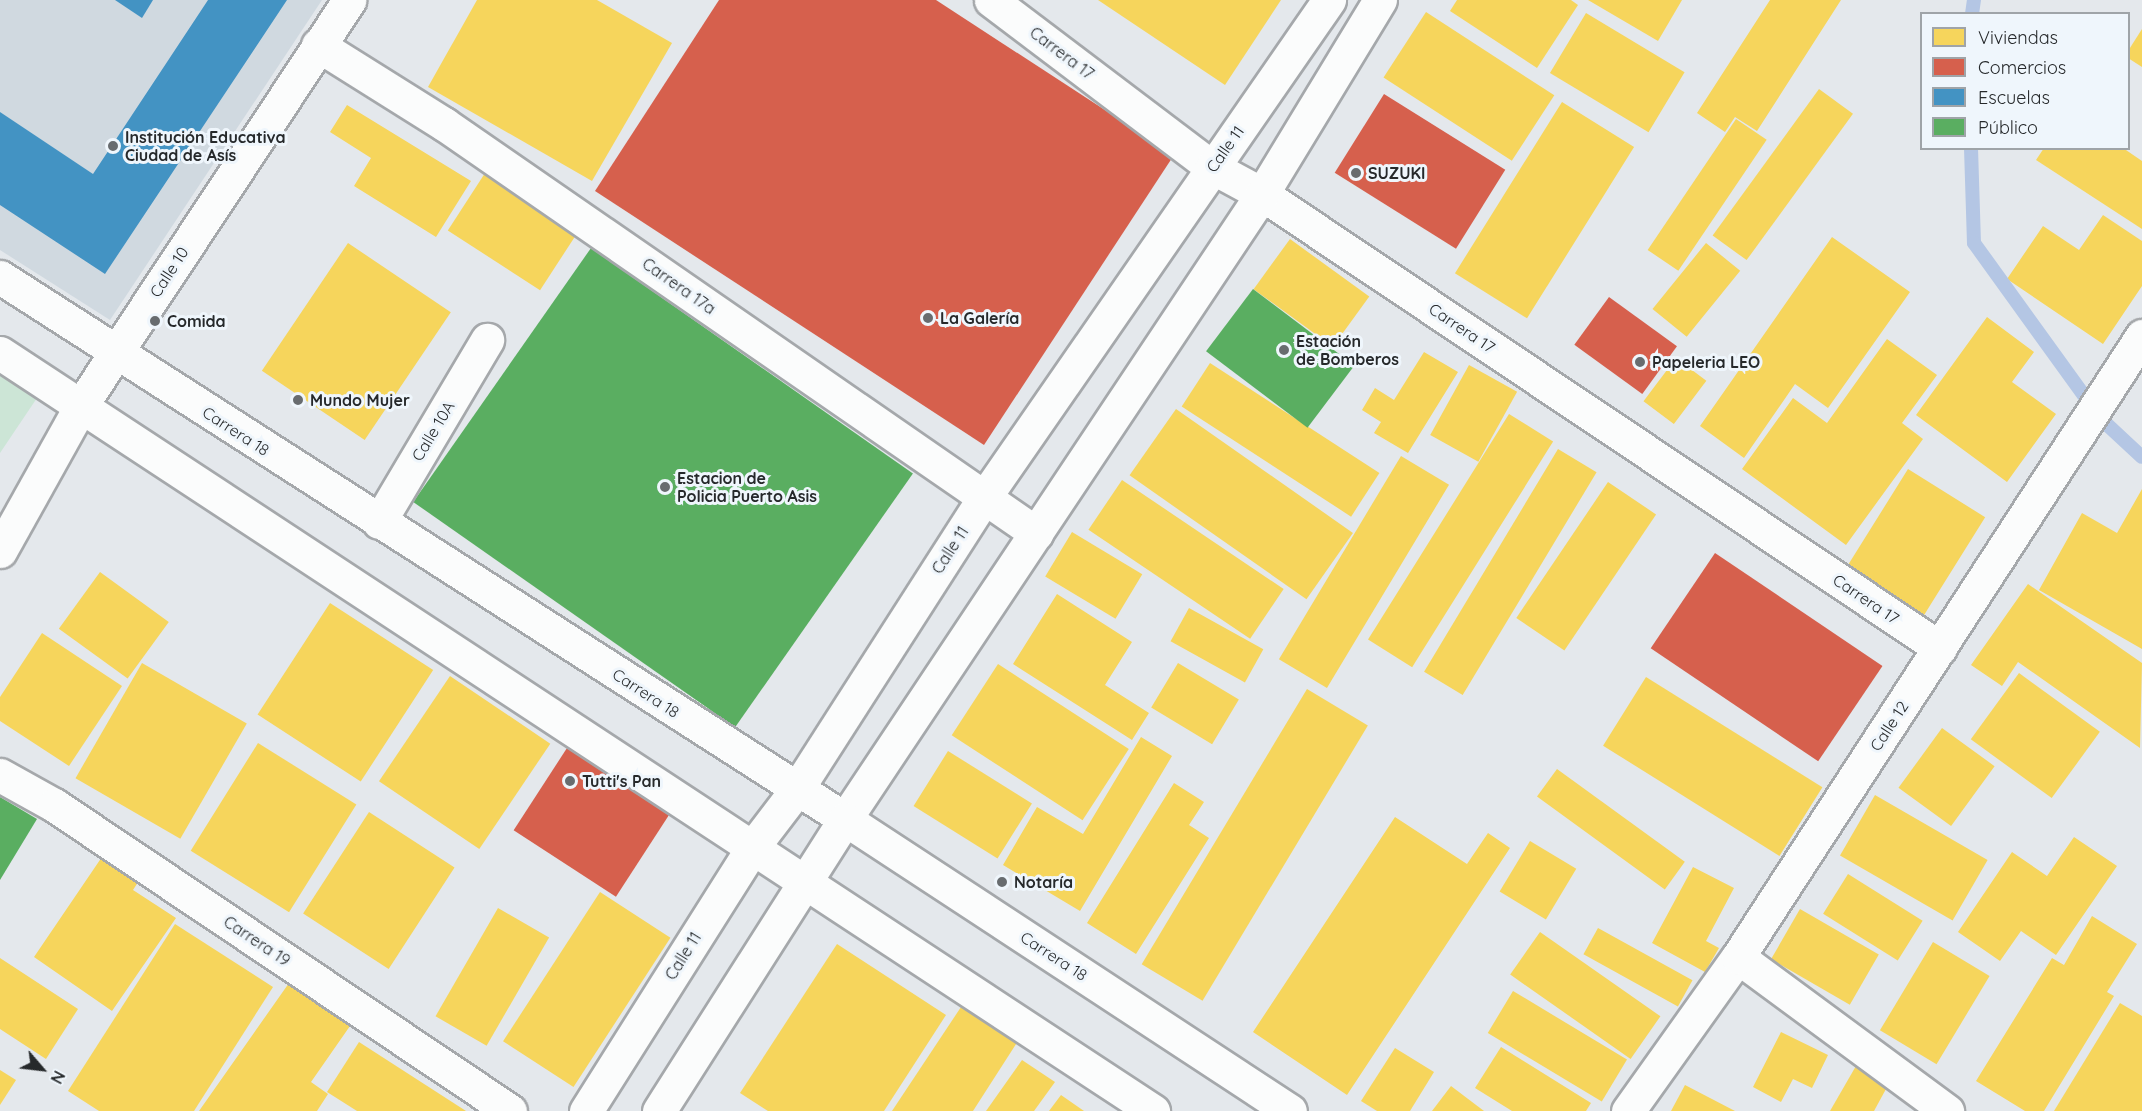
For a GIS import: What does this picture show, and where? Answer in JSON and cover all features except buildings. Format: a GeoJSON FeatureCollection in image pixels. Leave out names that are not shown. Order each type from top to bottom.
{"type":"FeatureCollection","features":[{"type":"Feature","properties":{"kind":"street","name":"Calle 10"},"geometry":{"type":"LineString","coordinates":[[0,551],[80,407],[349,0]]}},
{"type":"Feature","properties":{"kind":"street","name":"Carrera 17"},"geometry":{"type":"LineString","coordinates":[[991,0],[1212,167],[1262,194],[1940,648]]}},
{"type":"Feature","properties":{"kind":"street","name":"Calle 11"},"geometry":{"type":"LineString","coordinates":[[586,1111],[752,848],[796,789],[984,498],[1329,0]]}},
{"type":"Feature","properties":{"kind":"street"},"geometry":{"type":"LineString","coordinates":[[659,1111],[845,819],[1262,194],[1380,0]]}},
{"type":"Feature","properties":{"kind":"street","name":"Carrera 17a"},"geometry":{"type":"LineString","coordinates":[[318,45],[444,124],[1036,533]]}},
{"type":"Feature","properties":{"kind":"street","name":"Carrera 18"},"geometry":{"type":"LineString","coordinates":[[0,277],[116,354],[845,819],[1290,1111]]}},
{"type":"Feature","properties":{"kind":"street","name":"Calle 12"},"geometry":{"type":"LineString","coordinates":[[1628,1111],[1738,957],[2142,336]]}},
{"type":"Feature","properties":{"kind":"street","name":"Calle 10A"},"geometry":{"type":"LineString","coordinates":[[379,522],[487,340]]}},
{"type":"Feature","properties":{"kind":"street"},"geometry":{"type":"LineString","coordinates":[[0,353],[1153,1111]]}},
{"type":"Feature","properties":{"kind":"street","name":"Carrera 19"},"geometry":{"type":"LineString","coordinates":[[0,775],[54,805],[510,1111]]}},
{"type":"Feature","properties":{"kind":"street"},"geometry":{"type":"LineString","coordinates":[[1738,957],[1947,1111]]}},
{"type":"Feature","properties":{"kind":"shaded area","name":"Institución Educativa Ciudad de Asís"},"geometry":{"type":"Polygon","coordinates":[[[0,0],[322,0],[110,320],[0,250],[0,0]]]}},
{"type":"Feature","properties":{"kind":"green space"},"geometry":{"type":"Polygon","coordinates":[[[0,369],[39,395],[0,453],[0,369]]]}},
{"type":"Feature","properties":{"kind":"waterway"},"geometry":{"type":"LineString","coordinates":[[1972,12],[1974,0]]}},
{"type":"Feature","properties":{"kind":"waterway"},"geometry":{"type":"LineString","coordinates":[[1971,150],[1974,243],[2100,418],[2142,457]]}},
{"type":"Feature","properties":{"kind":"place","name":"Institución Educativa Ciudad de Asís"},"geometry":{"type":"Point","coordinates":[113,146]}},
{"type":"Feature","properties":{"kind":"place","name":"SUZUKI"},"geometry":{"type":"Point","coordinates":[1356,173]}},
{"type":"Feature","properties":{"kind":"place","name":"La Galería"},"geometry":{"type":"Point","coordinates":[928,318]}},
{"type":"Feature","properties":{"kind":"place","name":"Comida"},"geometry":{"type":"Point","coordinates":[155,321]}},
{"type":"Feature","properties":{"kind":"place","name":"Estación de Bomberos"},"geometry":{"type":"Point","coordinates":[1284,350]}},
{"type":"Feature","properties":{"kind":"place","name":"Papeleria LEO"},"geometry":{"type":"Point","coordinates":[1640,362]}},
{"type":"Feature","properties":{"kind":"place","name":"Mundo Mujer"},"geometry":{"type":"Point","coordinates":[298,400]}},
{"type":"Feature","properties":{"kind":"place","name":"Estacion de Policia Puerto Asis"},"geometry":{"type":"Point","coordinates":[665,487]}},
{"type":"Feature","properties":{"kind":"place","name":"Tutti's Pan"},"geometry":{"type":"Point","coordinates":[570,781]}},
{"type":"Feature","properties":{"kind":"place","name":"Notaría"},"geometry":{"type":"Point","coordinates":[1002,882]}}]}
